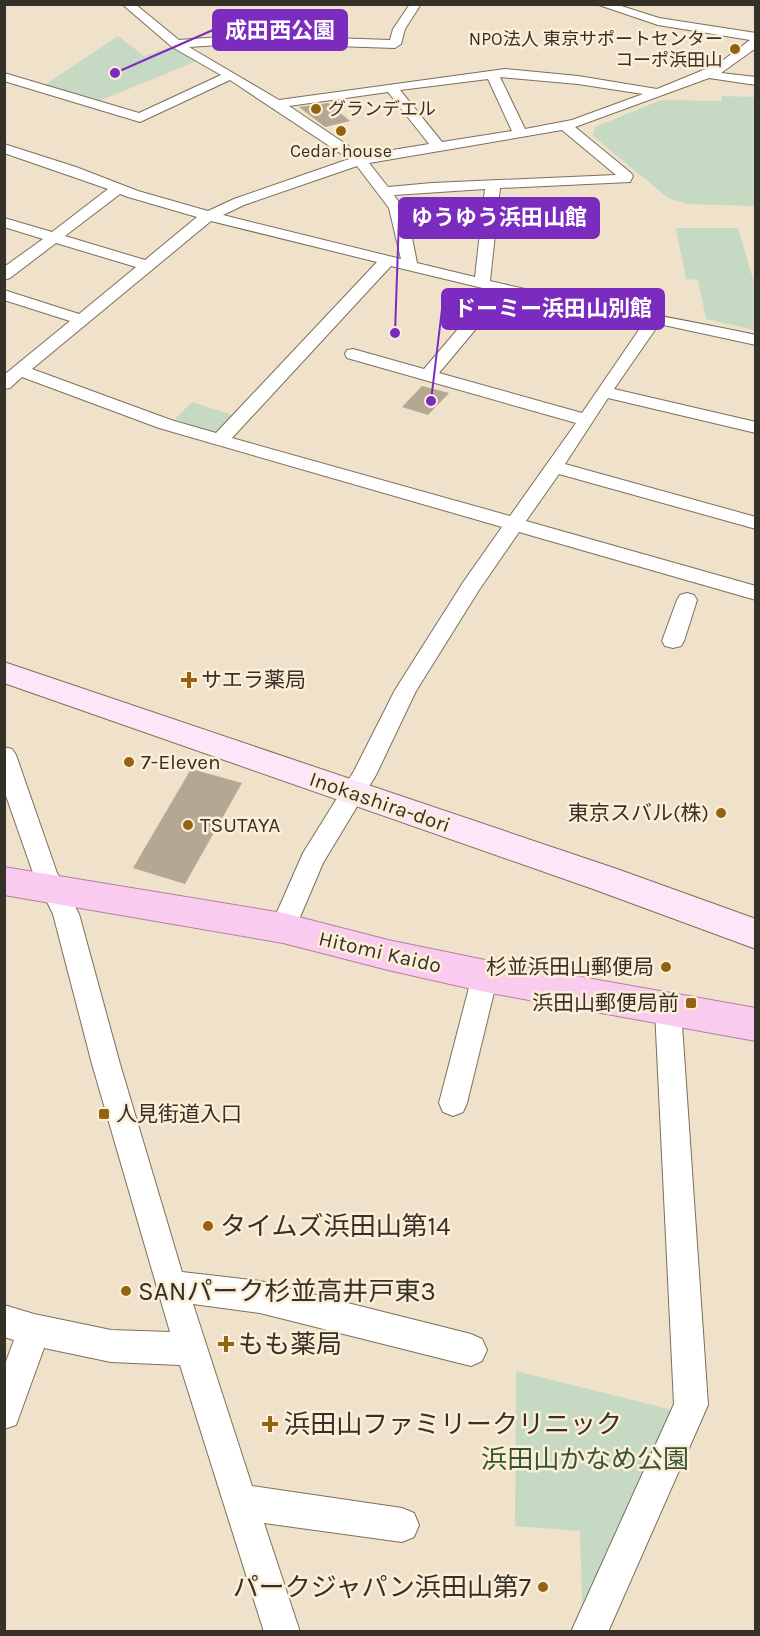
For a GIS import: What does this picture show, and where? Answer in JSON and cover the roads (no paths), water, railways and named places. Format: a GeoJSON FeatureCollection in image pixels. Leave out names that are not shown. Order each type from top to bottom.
{"type":"FeatureCollection","features":[{"type":"Feature","properties":{"kind":"main road","name":"Inokashira-dori"},"geometry":{"type":"LineString","coordinates":[[4,672],[354,792],[756,934]]}},
{"type":"Feature","properties":{"kind":"main road","name":"Hitomi Kaido"},"geometry":{"type":"LineString","coordinates":[[4,881],[283,928],[388,955],[485,976],[756,1025]]}},
{"type":"Feature","properties":{"kind":"street"},"geometry":{"type":"LineString","coordinates":[[127,4],[176,44],[277,104],[360,160],[396,208],[410,265]]}},
{"type":"Feature","properties":{"kind":"street"},"geometry":{"type":"LineString","coordinates":[[176,44],[249,39],[395,44],[399,29],[416,4]]}},
{"type":"Feature","properties":{"kind":"street"},"geometry":{"type":"LineString","coordinates":[[601,4],[658,21],[756,39]]}},
{"type":"Feature","properties":{"kind":"street"},"geometry":{"type":"LineString","coordinates":[[4,384],[209,216],[239,202],[360,160],[565,126],[710,75],[740,57],[756,39]]}},
{"type":"Feature","properties":{"kind":"street"},"geometry":{"type":"LineString","coordinates":[[277,104],[505,73],[578,80],[657,93]]}},
{"type":"Feature","properties":{"kind":"street"},"geometry":{"type":"LineString","coordinates":[[492,74],[520,134]]}},
{"type":"Feature","properties":{"kind":"street"},"geometry":{"type":"LineString","coordinates":[[710,75],[756,81]]}},
{"type":"Feature","properties":{"kind":"street"},"geometry":{"type":"LineString","coordinates":[[7,80],[140,118],[229,76]]}},
{"type":"Feature","properties":{"kind":"street"},"geometry":{"type":"LineString","coordinates":[[391,87],[439,148]]}},
{"type":"Feature","properties":{"kind":"street"},"geometry":{"type":"LineString","coordinates":[[384,192],[432,187],[625,179],[626,176],[565,126]]}},
{"type":"Feature","properties":{"kind":"street"},"geometry":{"type":"LineString","coordinates":[[4,148],[118,189],[209,216],[555,301],[655,318],[756,340]]}},
{"type":"Feature","properties":{"kind":"street"},"geometry":{"type":"LineString","coordinates":[[482,282],[493,185]]}},
{"type":"Feature","properties":{"kind":"street"},"geometry":{"type":"LineString","coordinates":[[4,275],[118,189]]}},
{"type":"Feature","properties":{"kind":"street"},"geometry":{"type":"LineString","coordinates":[[4,222],[148,266]]}},
{"type":"Feature","properties":{"kind":"street"},"geometry":{"type":"LineString","coordinates":[[220,440],[388,260]]}},
{"type":"Feature","properties":{"kind":"street"},"geometry":{"type":"LineString","coordinates":[[428,375],[501,288]]}},
{"type":"Feature","properties":{"kind":"street"},"geometry":{"type":"LineString","coordinates":[[4,295],[82,320]]}},
{"type":"Feature","properties":{"kind":"street"},"geometry":{"type":"LineString","coordinates":[[283,928],[312,860],[354,792],[406,690],[471,586],[655,318]]}},
{"type":"Feature","properties":{"kind":"street"},"geometry":{"type":"LineString","coordinates":[[353,354],[587,420]]}},
{"type":"Feature","properties":{"kind":"street"},"geometry":{"type":"LineString","coordinates":[[21,371],[165,423],[220,440],[756,593]]}},
{"type":"Feature","properties":{"kind":"street"},"geometry":{"type":"LineString","coordinates":[[603,392],[756,428]]}},
{"type":"Feature","properties":{"kind":"street"},"geometry":{"type":"LineString","coordinates":[[554,467],[756,523]]}},
{"type":"Feature","properties":{"kind":"street"},"geometry":{"type":"LineString","coordinates":[[674,642],[687,600]]}},
{"type":"Feature","properties":{"kind":"street"},"geometry":{"type":"LineString","coordinates":[[4,755],[45,873],[66,914],[106,1064],[171,1286],[282,1632]]}},
{"type":"Feature","properties":{"kind":"street"},"geometry":{"type":"LineString","coordinates":[[453,1103],[485,976]]}},
{"type":"Feature","properties":{"kind":"street"},"geometry":{"type":"LineString","coordinates":[[590,1632],[691,1405],[668,1010]]}},
{"type":"Feature","properties":{"kind":"street"},"geometry":{"type":"LineString","coordinates":[[171,1286],[260,1297],[471,1350]]}},
{"type":"Feature","properties":{"kind":"street"},"geometry":{"type":"LineString","coordinates":[[4,1413],[19,1326],[111,1346],[192,1349]]}},
{"type":"Feature","properties":{"kind":"street"},"geometry":{"type":"LineString","coordinates":[[240,1502],[402,1525]]}},
{"type":"Feature","properties":{"kind":"place","name":"NPO法人 東京サポートセンター コーポ浜田山"},"geometry":{"type":"Point","coordinates":[735,49]}},
{"type":"Feature","properties":{"kind":"place","name":"成田西公園"},"geometry":{"type":"Point","coordinates":[115,73]}},
{"type":"Feature","properties":{"kind":"place","name":"グランデエル"},"geometry":{"type":"Point","coordinates":[316,109]}},
{"type":"Feature","properties":{"kind":"place","name":"Cedar house"},"geometry":{"type":"Point","coordinates":[341,131]}},
{"type":"Feature","properties":{"kind":"place","name":"ゆうゆう浜田山館"},"geometry":{"type":"Point","coordinates":[395,333]}},
{"type":"Feature","properties":{"kind":"place","name":"ドーミー浜田山別館"},"geometry":{"type":"Point","coordinates":[431,401]}},
{"type":"Feature","properties":{"kind":"place","name":"サエラ薬局"},"geometry":{"type":"Point","coordinates":[189,680]}},
{"type":"Feature","properties":{"kind":"place","name":"7-Eleven"},"geometry":{"type":"Point","coordinates":[129,762]}},
{"type":"Feature","properties":{"kind":"place","name":"東京スバル(株)"},"geometry":{"type":"Point","coordinates":[721,813]}},
{"type":"Feature","properties":{"kind":"place","name":"TSUTAYA"},"geometry":{"type":"Point","coordinates":[188,825]}},
{"type":"Feature","properties":{"kind":"place","name":"杉並浜田山郵便局"},"geometry":{"type":"Point","coordinates":[666,967]}},
{"type":"Feature","properties":{"kind":"place","name":"浜田山郵便局前"},"geometry":{"type":"Point","coordinates":[691,1003]}},
{"type":"Feature","properties":{"kind":"place","name":"人見街道入口"},"geometry":{"type":"Point","coordinates":[104,1114]}},
{"type":"Feature","properties":{"kind":"place","name":"タイムズ浜田山第14"},"geometry":{"type":"Point","coordinates":[208,1226]}},
{"type":"Feature","properties":{"kind":"place","name":"SANパーク杉並高井戸東3"},"geometry":{"type":"Point","coordinates":[126,1291]}},
{"type":"Feature","properties":{"kind":"place","name":"もも薬局"},"geometry":{"type":"Point","coordinates":[226,1344]}},
{"type":"Feature","properties":{"kind":"place","name":"浜田山ファミリークリニック"},"geometry":{"type":"Point","coordinates":[270,1424]}},
{"type":"Feature","properties":{"kind":"place","name":"パークジャパン浜田山第7"},"geometry":{"type":"Point","coordinates":[543,1587]}},
{"type":"Feature","properties":{"kind":"park label","name":"浜田山かなめ公園"},"geometry":{"type":"Point","coordinates":[585,1459]}}]}
